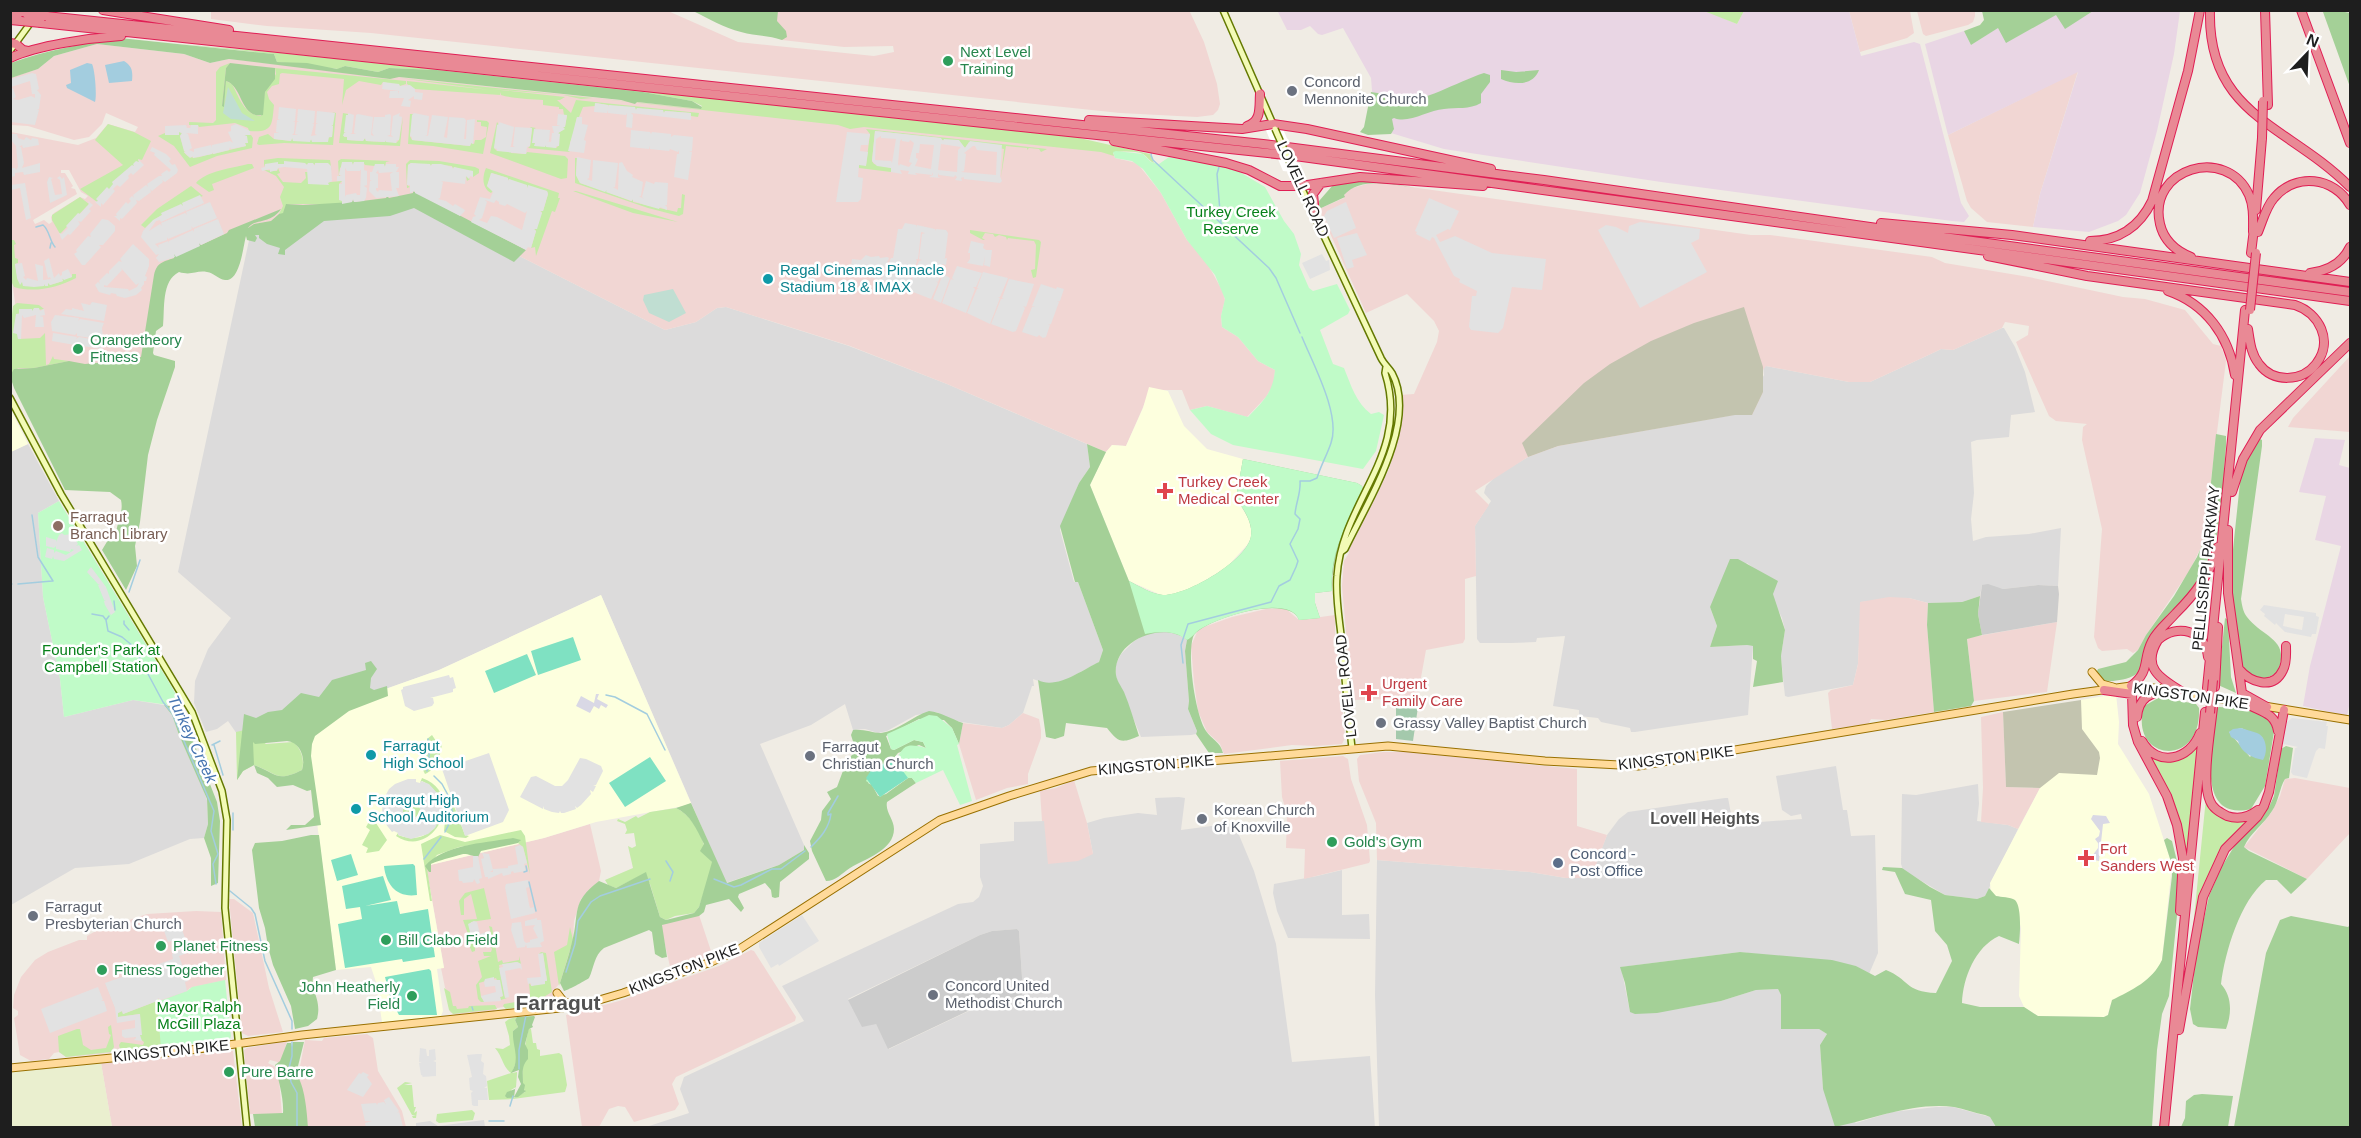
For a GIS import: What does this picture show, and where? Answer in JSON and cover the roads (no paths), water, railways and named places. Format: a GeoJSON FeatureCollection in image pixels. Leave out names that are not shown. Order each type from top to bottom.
{"type":"FeatureCollection","features":[{"type":"Feature","properties":{"kind":"highway"},"geometry":{"type":"LineString","coordinates":[[103,10],[279,39]]}},
{"type":"Feature","properties":{"kind":"highway"},"geometry":{"type":"LineString","coordinates":[[1789,215],[2099,241],[2123,234],[2139,222],[2148,211],[2157,187],[2193,48],[2200,10]]}},
{"type":"Feature","properties":{"kind":"highway"},"geometry":{"type":"LineString","coordinates":[[2210,10],[2214,56],[2221,75],[2234,94],[2257,118],[2310,152],[2350,187]]}},
{"type":"Feature","properties":{"kind":"highway","name":"PELLISSIPPI PARKWAY"},"geometry":{"type":"LineString","coordinates":[[2260,10],[2266,103]]}},
{"type":"Feature","properties":{"kind":"highway","name":"PELLISSIPPI PARKWAY"},"geometry":{"type":"LineString","coordinates":[[2237,413],[2237,393],[2248,310],[2264,140],[2265,10]]}},
{"type":"Feature","properties":{"kind":"highway"},"geometry":{"type":"LineString","coordinates":[[2301,10],[2350,143]]}},
{"type":"Feature","properties":{"kind":"highway"},"geometry":{"type":"LineString","coordinates":[[10,12],[24,17]]}},
{"type":"Feature","properties":{"kind":"highway"},"geometry":{"type":"LineString","coordinates":[[42,16],[173,38],[1066,132],[1272,145],[1544,180],[2350,292]]}},
{"type":"Feature","properties":{"kind":"highway"},"geometry":{"type":"LineString","coordinates":[[10,20],[42,16],[279,39],[1034,120],[2350,302]]}},
{"type":"Feature","properties":{"kind":"highway"},"geometry":{"type":"LineString","coordinates":[[10,58],[29,51],[105,37],[173,38]]}},
{"type":"Feature","properties":{"kind":"highway"},"geometry":{"type":"LineString","coordinates":[[12,46],[29,51]]}},
{"type":"Feature","properties":{"kind":"highway"},"geometry":{"type":"LineString","coordinates":[[1242,129],[1254,124],[1257,120],[1260,94]]}},
{"type":"Feature","properties":{"kind":"highway"},"geometry":{"type":"LineString","coordinates":[[1034,120],[1063,118],[1242,129],[1274,127],[1544,180]]}},
{"type":"Feature","properties":{"kind":"highway"},"geometry":{"type":"LineString","coordinates":[[1066,132],[1226,163],[1249,170],[1280,186],[1301,186],[1345,178],[1372,178],[1552,192]]}},
{"type":"Feature","properties":{"kind":"highway"},"geometry":{"type":"LineString","coordinates":[[2206,261],[2177,249],[2167,239],[2161,228],[2158,210],[2162,195],[2171,181],[2182,173],[2197,168],[2211,167],[2237,179],[2247,190],[2252,204],[2256,232]]}},
{"type":"Feature","properties":{"kind":"highway"},"geometry":{"type":"LineString","coordinates":[[2256,232],[2274,198],[2283,189],[2298,182],[2313,181],[2331,186],[2343,194],[2350,205]]}},
{"type":"Feature","properties":{"kind":"highway"},"geometry":{"type":"LineString","coordinates":[[1315,216],[1313,191],[1322,182]]}},
{"type":"Feature","properties":{"kind":"highway"},"geometry":{"type":"LineString","coordinates":[[1989,232],[2350,282]]}},
{"type":"Feature","properties":{"kind":"highway"},"geometry":{"type":"LineString","coordinates":[[1965,248],[1997,259],[2035,267],[2148,285],[2280,302],[2300,307],[2313,315],[2320,325],[2324,341],[2320,356],[2314,366],[2302,375],[2289,378],[2275,376],[2264,369],[2255,358],[2248,329]]}},
{"type":"Feature","properties":{"kind":"highway"},"geometry":{"type":"LineString","coordinates":[[2287,273],[2311,273],[2327,269],[2342,260],[2350,248]]}},
{"type":"Feature","properties":{"kind":"highway"},"geometry":{"type":"LineString","coordinates":[[2148,285],[2184,297],[2212,321],[2231,354],[2237,393]]}},
{"type":"Feature","properties":{"kind":"highway","name":"PELLISSIPPI PARKWAY"},"geometry":{"type":"LineString","coordinates":[[2164,1128],[2208,713],[2224,520],[2248,329],[2248,310]]}},
{"type":"Feature","properties":{"kind":"highway"},"geometry":{"type":"LineString","coordinates":[[2232,492],[2251,443],[2270,419],[2350,343]]}},
{"type":"Feature","properties":{"kind":"highway","name":"PELLISSIPPI PARKWAY"},"geometry":{"type":"LineString","coordinates":[[2210,687],[2232,492],[2234,442]]}},
{"type":"Feature","properties":{"kind":"highway"},"geometry":{"type":"LineString","coordinates":[[2131,686],[2144,674],[2148,650],[2153,639],[2206,577],[2216,555],[2224,520]]}},
{"type":"Feature","properties":{"kind":"highway"},"geometry":{"type":"LineString","coordinates":[[2228,530],[2228,593],[2242,693],[2267,707]]}},
{"type":"Feature","properties":{"kind":"highway"},"geometry":{"type":"LineString","coordinates":[[2218,627],[2210,687],[2206,780],[2207,793],[2213,807],[2232,818],[2240,818],[2256,812],[2266,798],[2278,732],[2270,714],[2247,704]]}},
{"type":"Feature","properties":{"kind":"highway"},"geometry":{"type":"LineString","coordinates":[[2184,693],[2162,680],[2152,664],[2155,645],[2166,634],[2184,630],[2199,638],[2207,654],[2210,687]]}},
{"type":"Feature","properties":{"kind":"highway"},"geometry":{"type":"LineString","coordinates":[[2239,669],[2246,677],[2256,682],[2266,683],[2274,680],[2282,673],[2286,663],[2286,646]]}},
{"type":"Feature","properties":{"kind":"highway"},"geometry":{"type":"LineString","coordinates":[[2103,690],[2132,694],[2133,725],[2138,742],[2167,796],[2182,846],[2176,1029]]}},
{"type":"Feature","properties":{"kind":"highway"},"geometry":{"type":"LineString","coordinates":[[2168,690],[2148,695],[2138,706],[2137,715],[2141,739],[2154,754],[2168,759],[2181,756],[2189,751],[2200,735],[2202,716],[2208,713]]}},
{"type":"Feature","properties":{"kind":"highway"},"geometry":{"type":"LineString","coordinates":[[2176,1029],[2203,897],[2225,849],[2257,817],[2264,806],[2269,792],[2284,710]]}},
{"type":"Feature","properties":{"kind":"highway","name":"PELLISSIPPI PARKWAY"},"geometry":{"type":"LineString","coordinates":[[2169,1128],[2176,1029]]}},
{"type":"Feature","properties":{"kind":"main road","name":"LOVELL ROAD"},"geometry":{"type":"LineString","coordinates":[[1223,10],[1294,172],[1386,367],[1393,376],[1398,408],[1397,427],[1391,452],[1345,549],[1341,552]]}},
{"type":"Feature","properties":{"kind":"main road"},"geometry":{"type":"LineString","coordinates":[[12,46],[42,16]]}},
{"type":"Feature","properties":{"kind":"main road","name":"LOVELL ROAD"},"geometry":{"type":"LineString","coordinates":[[1352,748],[1337,591],[1341,547],[1383,455],[1390,427],[1391,407],[1386,367]]}},
{"type":"Feature","properties":{"kind":"main road"},"geometry":{"type":"LineString","coordinates":[[10,398],[61,494],[192,712],[222,791],[227,820],[225,908],[247,1128]]}},
{"type":"Feature","properties":{"kind":"main road"},"geometry":{"type":"LineString","coordinates":[[1391,407],[1398,408]]}},
{"type":"Feature","properties":{"kind":"main road"},"geometry":{"type":"LineString","coordinates":[[2092,672],[2102,684],[2118,688]]}},
{"type":"Feature","properties":{"kind":"main road","name":"KINGSTON PIKE"},"geometry":{"type":"LineString","coordinates":[[10,1068],[582,1005],[700,966],[738,950],[940,820],[1091,771],[1395,746],[1545,761],[1638,766],[2131,686],[2350,720]]}},
{"type":"Feature","properties":{"kind":"main road"},"geometry":{"type":"LineString","coordinates":[[558,993],[564,1002],[582,1005]]}},
{"type":"Feature","properties":{"kind":"water"},"geometry":{"type":"Polygon","coordinates":[[[124,61],[131,69],[132,81],[109,83],[105,65],[124,61]]]}},
{"type":"Feature","properties":{"kind":"water"},"geometry":{"type":"Polygon","coordinates":[[[87,63],[92,64],[94,72],[95,102],[67,88],[66,85],[71,83],[70,70],[87,63]]]}},
{"type":"Feature","properties":{"kind":"water"},"geometry":{"type":"Polygon","coordinates":[[[2241,728],[2257,733],[2263,738],[2266,749],[2263,760],[2248,754],[2238,741],[2231,737],[2229,732],[2241,728]]]}},
{"type":"Feature","properties":{"kind":"waterway","name":"Turkey Creek"},"geometry":{"type":"LineString","coordinates":[[1152,151],[1153,160],[1269,268],[1276,278],[1300,333]]}},
{"type":"Feature","properties":{"kind":"waterway"},"geometry":{"type":"LineString","coordinates":[[1219,167],[1217,174],[1221,224]]}},
{"type":"Feature","properties":{"kind":"waterway"},"geometry":{"type":"LineString","coordinates":[[36,227],[43,225],[45,227],[55,247]]}},
{"type":"Feature","properties":{"kind":"waterway"},"geometry":{"type":"LineString","coordinates":[[50,248],[51,243]]}},
{"type":"Feature","properties":{"kind":"waterway","name":"Turkey Creek"},"geometry":{"type":"LineString","coordinates":[[1183,663],[1181,645],[1188,624],[1271,602],[1279,586],[1290,580],[1296,567],[1298,561],[1290,544],[1298,529],[1300,519],[1295,514],[1300,481],[1317,478],[1333,432],[1329,404],[1302,337]]}},
{"type":"Feature","properties":{"kind":"waterway","name":"Turkey Creek"},"geometry":{"type":"LineString","coordinates":[[32,515],[38,557],[53,581]]}},
{"type":"Feature","properties":{"kind":"waterway","name":"Turkey Creek"},"geometry":{"type":"LineString","coordinates":[[129,592],[140,560]]}},
{"type":"Feature","properties":{"kind":"waterway"},"geometry":{"type":"LineString","coordinates":[[18,584],[52,581]]}},
{"type":"Feature","properties":{"kind":"waterway","name":"Turkey Creek"},"geometry":{"type":"LineString","coordinates":[[114,601],[115,610]]}},
{"type":"Feature","properties":{"kind":"waterway","name":"Turkey Creek"},"geometry":{"type":"LineString","coordinates":[[92,614],[103,616],[106,620]]}},
{"type":"Feature","properties":{"kind":"waterway","name":"Turkey Creek"},"geometry":{"type":"LineString","coordinates":[[109,616],[106,620],[108,631],[122,637],[133,646],[163,702],[172,713],[214,811],[211,831],[218,854],[213,864],[216,884]]}},
{"type":"Feature","properties":{"kind":"waterway"},"geometry":{"type":"LineString","coordinates":[[124,621],[129,630]]}},
{"type":"Feature","properties":{"kind":"waterway"},"geometry":{"type":"LineString","coordinates":[[606,695],[615,697],[647,714],[665,750]]}},
{"type":"Feature","properties":{"kind":"waterway"},"geometry":{"type":"LineString","coordinates":[[427,771],[430,748],[428,739]]}},
{"type":"Feature","properties":{"kind":"waterway"},"geometry":{"type":"LineString","coordinates":[[212,745],[220,741]]}},
{"type":"Feature","properties":{"kind":"waterway"},"geometry":{"type":"LineString","coordinates":[[214,745],[223,775]]}},
{"type":"Feature","properties":{"kind":"waterway"},"geometry":{"type":"LineString","coordinates":[[191,755],[198,752]]}},
{"type":"Feature","properties":{"kind":"waterway"},"geometry":{"type":"LineString","coordinates":[[434,776],[442,784],[449,797]]}},
{"type":"Feature","properties":{"kind":"waterway"},"geometry":{"type":"LineString","coordinates":[[811,847],[826,828],[831,814],[828,815],[828,813],[838,796]]}},
{"type":"Feature","properties":{"kind":"waterway"},"geometry":{"type":"LineString","coordinates":[[445,832],[453,816],[450,801]]}},
{"type":"Feature","properties":{"kind":"waterway"},"geometry":{"type":"LineString","coordinates":[[233,813],[233,830]]}},
{"type":"Feature","properties":{"kind":"waterway"},"geometry":{"type":"LineString","coordinates":[[424,859],[441,837]]}},
{"type":"Feature","properties":{"kind":"waterway"},"geometry":{"type":"LineString","coordinates":[[714,879],[734,887],[741,885],[772,869],[781,869],[805,851]]}},
{"type":"Feature","properties":{"kind":"waterway"},"geometry":{"type":"LineString","coordinates":[[666,861],[673,872],[670,881]]}},
{"type":"Feature","properties":{"kind":"waterway"},"geometry":{"type":"LineString","coordinates":[[524,872],[527,871],[526,866]]}},
{"type":"Feature","properties":{"kind":"waterway"},"geometry":{"type":"LineString","coordinates":[[566,972],[575,944],[578,921],[591,902],[600,896],[650,879]]}},
{"type":"Feature","properties":{"kind":"waterway"},"geometry":{"type":"LineString","coordinates":[[529,882],[536,911]]}},
{"type":"Feature","properties":{"kind":"waterway","name":"Turkey Creek"},"geometry":{"type":"LineString","coordinates":[[230,891],[255,914],[265,961],[292,1021],[292,1029]]}},
{"type":"Feature","properties":{"kind":"waterway"},"geometry":{"type":"LineString","coordinates":[[519,1069],[519,1050],[526,1015]]}},
{"type":"Feature","properties":{"kind":"waterway","name":"Turkey Creek"},"geometry":{"type":"LineString","coordinates":[[292,1042],[289,1068],[291,1082],[297,1093],[297,1128]]}},
{"type":"Feature","properties":{"kind":"waterway"},"geometry":{"type":"LineString","coordinates":[[510,1106],[513,1096]]}},
{"type":"Feature","properties":{"kind":"waterway"},"geometry":{"type":"LineString","coordinates":[[489,1121],[504,1121]]}},
{"type":"Feature","properties":{"kind":"place","name":"Next Level Training"},"geometry":{"type":"Point","coordinates":[948,61]}},
{"type":"Feature","properties":{"kind":"place","name":"Concord Mennonite Church"},"geometry":{"type":"Point","coordinates":[1292,91]}},
{"type":"Feature","properties":{"kind":"place","name":"Regal Cinemas Pinnacle Stadium 18 & IMAX"},"geometry":{"type":"Point","coordinates":[768,279]}},
{"type":"Feature","properties":{"kind":"place","name":"Orangetheory Fitness"},"geometry":{"type":"Point","coordinates":[78,349]}},
{"type":"Feature","properties":{"kind":"place","name":"Turkey Creek Medical Center"},"geometry":{"type":"Point","coordinates":[1165,491]}},
{"type":"Feature","properties":{"kind":"place","name":"Farragut Branch Library"},"geometry":{"type":"Point","coordinates":[58,526]}},
{"type":"Feature","properties":{"kind":"place","name":"Urgent Family Care"},"geometry":{"type":"Point","coordinates":[1369,693]}},
{"type":"Feature","properties":{"kind":"place","name":"Grassy Valley Baptist Church"},"geometry":{"type":"Point","coordinates":[1381,723]}},
{"type":"Feature","properties":{"kind":"place","name":"Farragut High School"},"geometry":{"type":"Point","coordinates":[371,755]}},
{"type":"Feature","properties":{"kind":"place","name":"Farragut Christian Church"},"geometry":{"type":"Point","coordinates":[810,756]}},
{"type":"Feature","properties":{"kind":"place","name":"Farragut High School Auditorium"},"geometry":{"type":"Point","coordinates":[356,809]}},
{"type":"Feature","properties":{"kind":"place","name":"Korean Church of Knoxville"},"geometry":{"type":"Point","coordinates":[1202,819]}},
{"type":"Feature","properties":{"kind":"place","name":"Gold's Gym"},"geometry":{"type":"Point","coordinates":[1332,842]}},
{"type":"Feature","properties":{"kind":"place","name":"Fort Sanders West"},"geometry":{"type":"Point","coordinates":[2086,858]}},
{"type":"Feature","properties":{"kind":"place","name":"Concord - Post Office"},"geometry":{"type":"Point","coordinates":[1558,863]}},
{"type":"Feature","properties":{"kind":"place","name":"Farragut Presbyterian Church"},"geometry":{"type":"Point","coordinates":[33,916]}},
{"type":"Feature","properties":{"kind":"place","name":"Bill Clabo Field"},"geometry":{"type":"Point","coordinates":[386,940]}},
{"type":"Feature","properties":{"kind":"place","name":"Planet Fitness"},"geometry":{"type":"Point","coordinates":[161,946]}},
{"type":"Feature","properties":{"kind":"place","name":"Fitness Together"},"geometry":{"type":"Point","coordinates":[102,970]}},
{"type":"Feature","properties":{"kind":"place","name":"Concord United Methodist Church"},"geometry":{"type":"Point","coordinates":[933,995]}},
{"type":"Feature","properties":{"kind":"place","name":"John Heatherly Field"},"geometry":{"type":"Point","coordinates":[412,996]}},
{"type":"Feature","properties":{"kind":"place","name":"Pure Barre"},"geometry":{"type":"Point","coordinates":[229,1072]}},
{"type":"Feature","properties":{"kind":"district","name":"Lovell Heights"},"geometry":{"type":"Point","coordinates":[1705,818]}},
{"type":"Feature","properties":{"kind":"district","name":"Farragut"},"geometry":{"type":"Point","coordinates":[558,1003]}},
{"type":"Feature","properties":{"kind":"park label","name":"Turkey Creek Reserve"},"geometry":{"type":"Point","coordinates":[1231,220]}},
{"type":"Feature","properties":{"kind":"park label","name":"Founder's Park at Campbell Station"},"geometry":{"type":"Point","coordinates":[101,658]}},
{"type":"Feature","properties":{"kind":"park label","name":"Mayor Ralph McGill Plaza"},"geometry":{"type":"Point","coordinates":[199,1016]}}]}
